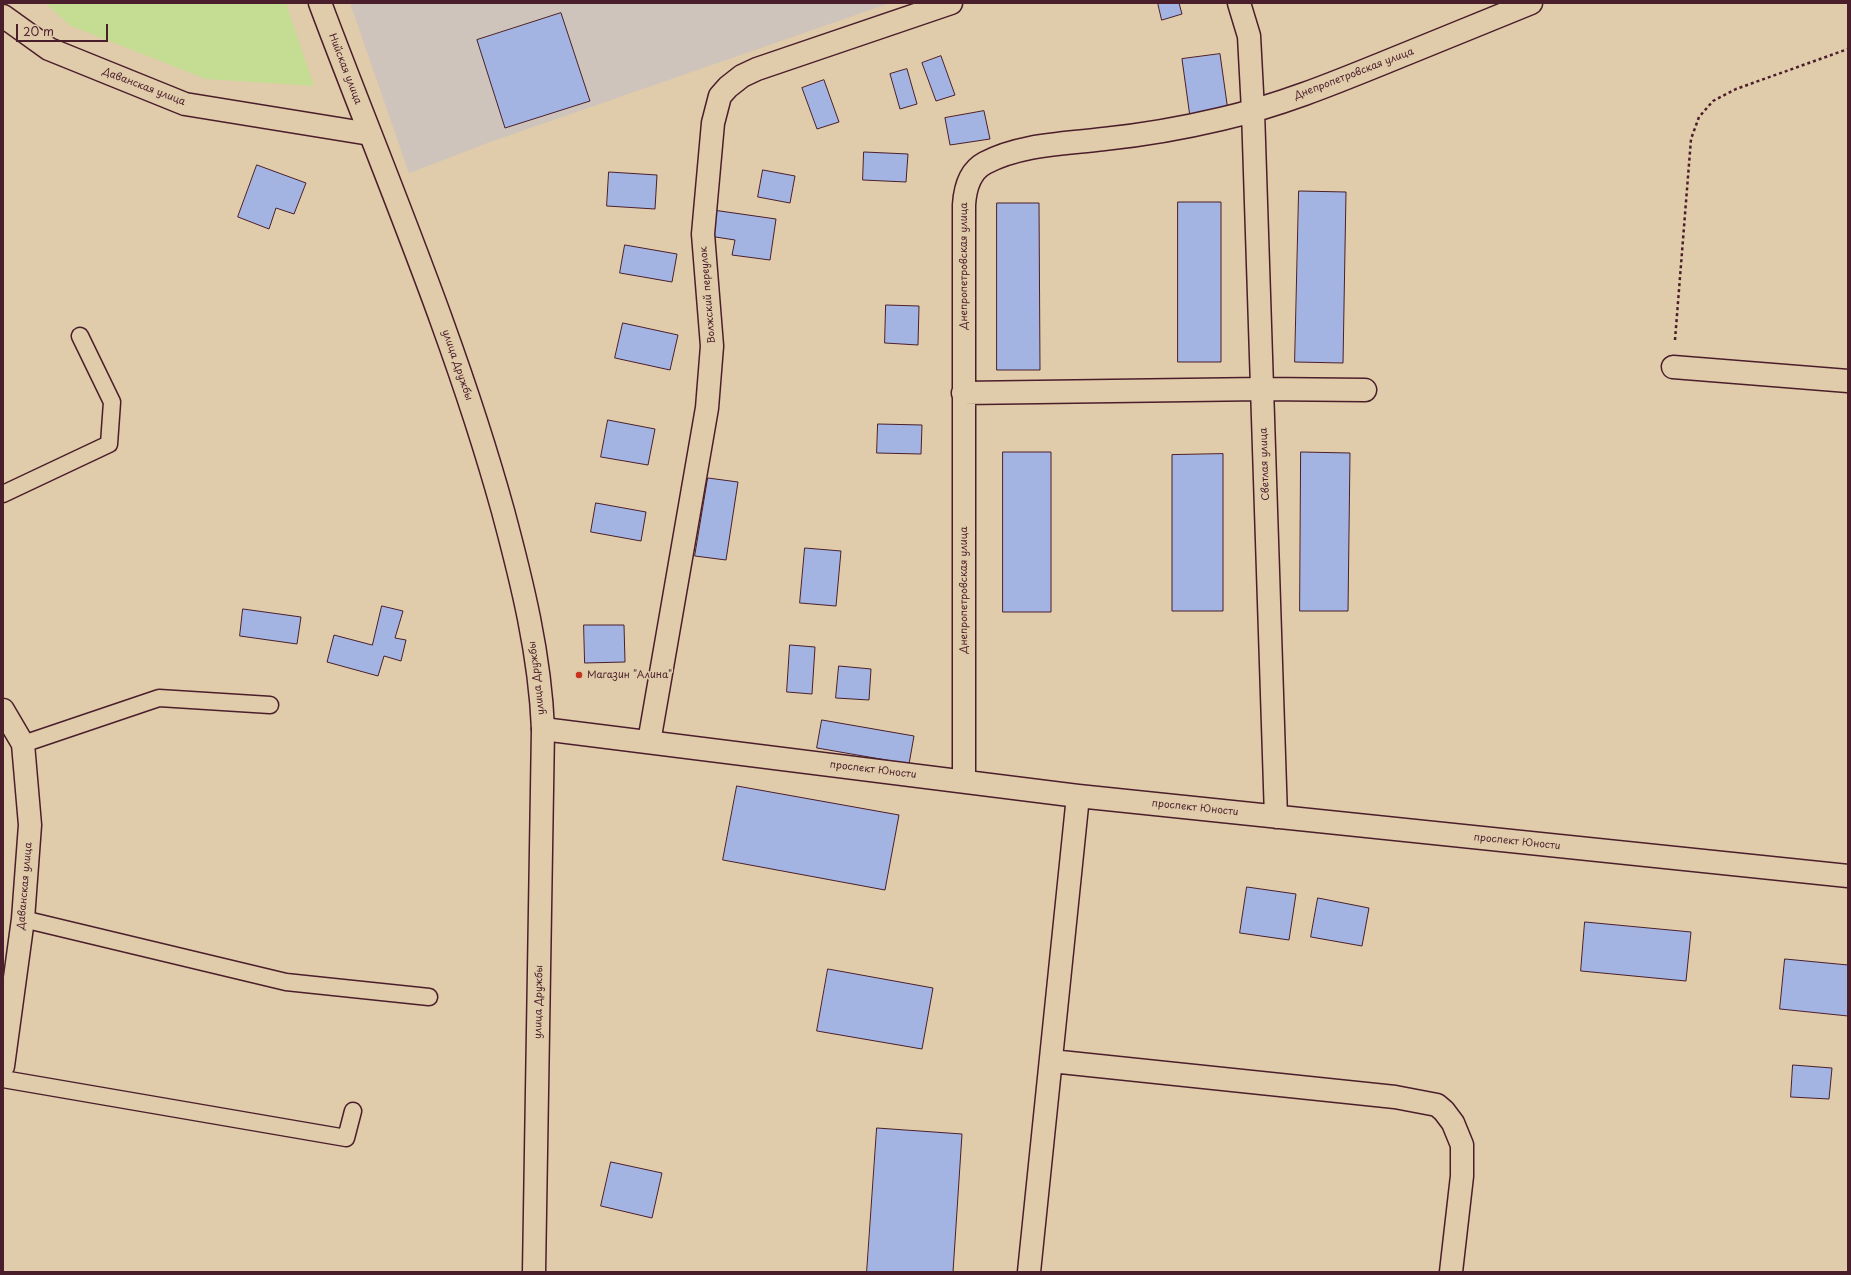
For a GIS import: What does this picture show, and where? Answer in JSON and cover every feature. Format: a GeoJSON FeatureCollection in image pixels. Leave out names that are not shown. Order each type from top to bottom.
{"type":"FeatureCollection","features":[{"type":"Feature","properties":{"kind":"street","name":"Нийская улица"},"geometry":{"type":"LineString","coordinates":[[320,3],[370,134]]}},
{"type":"Feature","properties":{"kind":"street","name":"Волжский переулок"},"geometry":{"type":"LineString","coordinates":[[649,742],[707,408],[712,346],[703,234],[710,144],[720,96],[728,87],[742,76],[757,69],[952,3]]}},
{"type":"Feature","properties":{"kind":"street"},"geometry":{"type":"LineString","coordinates":[[1240,3],[1249,36],[1254,110]]}},
{"type":"Feature","properties":{"kind":"street","name":"Днепропетровская улица"},"geometry":{"type":"LineString","coordinates":[[964,781],[964,192],[976,170],[984,163],[1013,152],[1034,147],[1119,138],[1187,127],[1254,110],[1316,90],[1531,3]]}},
{"type":"Feature","properties":{"kind":"street","name":"Даванская улица"},"geometry":{"type":"LineString","coordinates":[[3,16],[49,49],[185,104],[370,134]]}},
{"type":"Feature","properties":{"kind":"street","name":"Светлая улица"},"geometry":{"type":"LineString","coordinates":[[1254,110],[1276,817]]}},
{"type":"Feature","properties":{"kind":"street","name":"улица Дружбы"},"geometry":{"type":"LineString","coordinates":[[370,134],[415,247],[442,322],[491,469],[519,572],[534,642],[541,693],[543,729],[534,1272]]}},
{"type":"Feature","properties":{"kind":"street"},"geometry":{"type":"LineString","coordinates":[[1673,367],[1848,381]]}},
{"type":"Feature","properties":{"kind":"street"},"geometry":{"type":"LineString","coordinates":[[964,393],[1262,389],[1365,390]]}},
{"type":"Feature","properties":{"kind":"street","name":"Даванская улица"},"geometry":{"type":"LineString","coordinates":[[3,710],[23,744],[30,826],[23,919],[3,1066]]}},
{"type":"Feature","properties":{"kind":"street","name":"проспект Юности"},"geometry":{"type":"LineString","coordinates":[[543,729],[1078,796],[1848,876]]}},
{"type":"Feature","properties":{"kind":"street"},"geometry":{"type":"LineString","coordinates":[[1029,1272],[1078,796]]}},
{"type":"Feature","properties":{"kind":"street"},"geometry":{"type":"LineString","coordinates":[[1051,1061],[1373,1094],[1427,1102],[1437,1106],[1444,1111],[1453,1123],[1462,1145],[1462,1176],[1451,1272]]}},
{"type":"Feature","properties":{"kind":"lane"},"geometry":{"type":"LineString","coordinates":[[3,494],[109,444],[112,402],[80,336]]}},
{"type":"Feature","properties":{"kind":"lane"},"geometry":{"type":"LineString","coordinates":[[23,744],[159,698],[270,705]]}},
{"type":"Feature","properties":{"kind":"lane"},"geometry":{"type":"LineString","coordinates":[[23,919],[286,982],[429,997]]}},
{"type":"Feature","properties":{"kind":"lane"},"geometry":{"type":"LineString","coordinates":[[3,1079],[346,1138],[353,1111]]}},
{"type":"Feature","properties":{"kind":"path"},"geometry":{"type":"LineString","coordinates":[[1673,367],[1691,139],[1699,117],[1713,101],[1736,88],[1848,49]]}},
{"type":"Feature","properties":{"kind":"shaded area"},"geometry":{"type":"Polygon","coordinates":[[[350,3],[890,3],[493,141],[409,173],[350,3]]]}},
{"type":"Feature","properties":{"kind":"green space"},"geometry":{"type":"Polygon","coordinates":[[[45,3],[286,3],[314,86],[206,79],[71,26],[45,3]]]}},
{"type":"Feature","properties":{"kind":"building"},"geometry":{"type":"Polygon","coordinates":[[[1158,3],[1179,3],[1182,14],[1162,20],[1158,3]]]}},
{"type":"Feature","properties":{"kind":"building"},"geometry":{"type":"Polygon","coordinates":[[[561,13],[590,101],[505,128],[477,40],[561,13]]]}},
{"type":"Feature","properties":{"kind":"building"},"geometry":{"type":"Polygon","coordinates":[[[1220,54],[1228,111],[1190,117],[1182,59],[1220,54]]]}},
{"type":"Feature","properties":{"kind":"building"},"geometry":{"type":"Polygon","coordinates":[[[941,56],[955,95],[936,101],[922,63],[941,56]]]}},
{"type":"Feature","properties":{"kind":"building"},"geometry":{"type":"Polygon","coordinates":[[[907,69],[917,104],[900,109],[890,74],[907,69]]]}},
{"type":"Feature","properties":{"kind":"building"},"geometry":{"type":"Polygon","coordinates":[[[824,80],[839,122],[817,129],[802,88],[824,80]]]}},
{"type":"Feature","properties":{"kind":"building"},"geometry":{"type":"Polygon","coordinates":[[[984,111],[990,139],[950,145],[945,118],[984,111]]]}},
{"type":"Feature","properties":{"kind":"building"},"geometry":{"type":"Polygon","coordinates":[[[864,152],[908,154],[906,182],[863,180],[864,152]]]}},
{"type":"Feature","properties":{"kind":"building"},"geometry":{"type":"Polygon","coordinates":[[[257,165],[306,183],[294,214],[276,208],[269,229],[238,217],[257,165]]]}},
{"type":"Feature","properties":{"kind":"building"},"geometry":{"type":"Polygon","coordinates":[[[763,170],[795,176],[790,203],[758,197],[763,170]]]}},
{"type":"Feature","properties":{"kind":"building"},"geometry":{"type":"Polygon","coordinates":[[[609,172],[657,175],[655,209],[607,206],[609,172]]]}},
{"type":"Feature","properties":{"kind":"building"},"geometry":{"type":"Polygon","coordinates":[[[1299,191],[1346,192],[1343,363],[1295,362],[1299,191]]]}},
{"type":"Feature","properties":{"kind":"building"},"geometry":{"type":"Polygon","coordinates":[[[1178,202],[1221,202],[1221,362],[1178,362],[1178,202]]]}},
{"type":"Feature","properties":{"kind":"building"},"geometry":{"type":"Polygon","coordinates":[[[997,203],[1039,203],[1040,370],[997,370],[997,203]]]}},
{"type":"Feature","properties":{"kind":"building"},"geometry":{"type":"Polygon","coordinates":[[[713,210],[776,219],[770,260],[732,255],[735,240],[709,236],[713,210]]]}},
{"type":"Feature","properties":{"kind":"building"},"geometry":{"type":"Polygon","coordinates":[[[625,245],[677,254],[672,282],[620,273],[625,245]]]}},
{"type":"Feature","properties":{"kind":"building"},"geometry":{"type":"Polygon","coordinates":[[[886,305],[919,306],[918,345],[885,343],[886,305]]]}},
{"type":"Feature","properties":{"kind":"building"},"geometry":{"type":"Polygon","coordinates":[[[623,323],[678,335],[670,370],[615,358],[623,323]]]}},
{"type":"Feature","properties":{"kind":"building"},"geometry":{"type":"Polygon","coordinates":[[[608,420],[655,429],[648,465],[601,457],[608,420]]]}},
{"type":"Feature","properties":{"kind":"building"},"geometry":{"type":"Polygon","coordinates":[[[878,424],[922,425],[921,454],[877,453],[878,424]]]}},
{"type":"Feature","properties":{"kind":"building"},"geometry":{"type":"Polygon","coordinates":[[[1003,452],[1051,452],[1051,612],[1003,612],[1003,452]]]}},
{"type":"Feature","properties":{"kind":"building"},"geometry":{"type":"Polygon","coordinates":[[[1301,452],[1350,453],[1348,611],[1300,611],[1301,452]]]}},
{"type":"Feature","properties":{"kind":"building"},"geometry":{"type":"Polygon","coordinates":[[[1223,454],[1223,611],[1172,611],[1172,455],[1223,454]]]}},
{"type":"Feature","properties":{"kind":"building"},"geometry":{"type":"Polygon","coordinates":[[[708,478],[738,482],[726,560],[695,556],[708,478]]]}},
{"type":"Feature","properties":{"kind":"building"},"geometry":{"type":"Polygon","coordinates":[[[596,503],[646,512],[641,541],[591,532],[596,503]]]}},
{"type":"Feature","properties":{"kind":"building"},"geometry":{"type":"Polygon","coordinates":[[[805,548],[841,551],[836,606],[800,603],[805,548]]]}},
{"type":"Feature","properties":{"kind":"building"},"geometry":{"type":"Polygon","coordinates":[[[382,606],[403,611],[395,638],[406,640],[401,661],[384,656],[378,676],[327,662],[334,635],[372,645],[382,606]]]}},
{"type":"Feature","properties":{"kind":"building"},"geometry":{"type":"Polygon","coordinates":[[[243,609],[301,617],[297,644],[240,636],[243,609]]]}},
{"type":"Feature","properties":{"kind":"building"},"geometry":{"type":"Polygon","coordinates":[[[584,625],[624,625],[625,662],[585,663],[584,625]]]}},
{"type":"Feature","properties":{"kind":"building"},"geometry":{"type":"Polygon","coordinates":[[[790,645],[815,647],[812,694],[787,692],[790,645]]]}},
{"type":"Feature","properties":{"kind":"building"},"geometry":{"type":"Polygon","coordinates":[[[839,666],[871,669],[869,700],[836,698],[839,666]]]}},
{"type":"Feature","properties":{"kind":"building"},"geometry":{"type":"Polygon","coordinates":[[[822,720],[914,736],[909,764],[817,748],[822,720]]]}},
{"type":"Feature","properties":{"kind":"building"},"geometry":{"type":"Polygon","coordinates":[[[737,786],[899,815],[885,890],[723,860],[737,786]]]}},
{"type":"Feature","properties":{"kind":"building"},"geometry":{"type":"Polygon","coordinates":[[[1247,887],[1296,894],[1289,940],[1240,933],[1247,887]]]}},
{"type":"Feature","properties":{"kind":"building"},"geometry":{"type":"Polygon","coordinates":[[[1318,898],[1369,908],[1362,946],[1311,937],[1318,898]]]}},
{"type":"Feature","properties":{"kind":"building"},"geometry":{"type":"Polygon","coordinates":[[[1585,922],[1691,932],[1686,981],[1581,971],[1585,922]]]}},
{"type":"Feature","properties":{"kind":"building"},"geometry":{"type":"Polygon","coordinates":[[[1785,959],[1848,965],[1848,1016],[1780,1009],[1785,959]]]}},
{"type":"Feature","properties":{"kind":"building"},"geometry":{"type":"Polygon","coordinates":[[[828,969],[933,988],[922,1049],[817,1031],[828,969]]]}},
{"type":"Feature","properties":{"kind":"building"},"geometry":{"type":"Polygon","coordinates":[[[1793,1065],[1832,1068],[1829,1099],[1791,1097],[1793,1065]]]}},
{"type":"Feature","properties":{"kind":"building"},"geometry":{"type":"Polygon","coordinates":[[[877,1128],[962,1134],[953,1272],[867,1272],[877,1128]]]}},
{"type":"Feature","properties":{"kind":"building"},"geometry":{"type":"Polygon","coordinates":[[[611,1162],[662,1173],[652,1218],[601,1206],[611,1162]]]}},
{"type":"Feature","properties":{"kind":"place","name":"Магазин \"Алина\""},"geometry":{"type":"Point","coordinates":[579,675]}}]}
